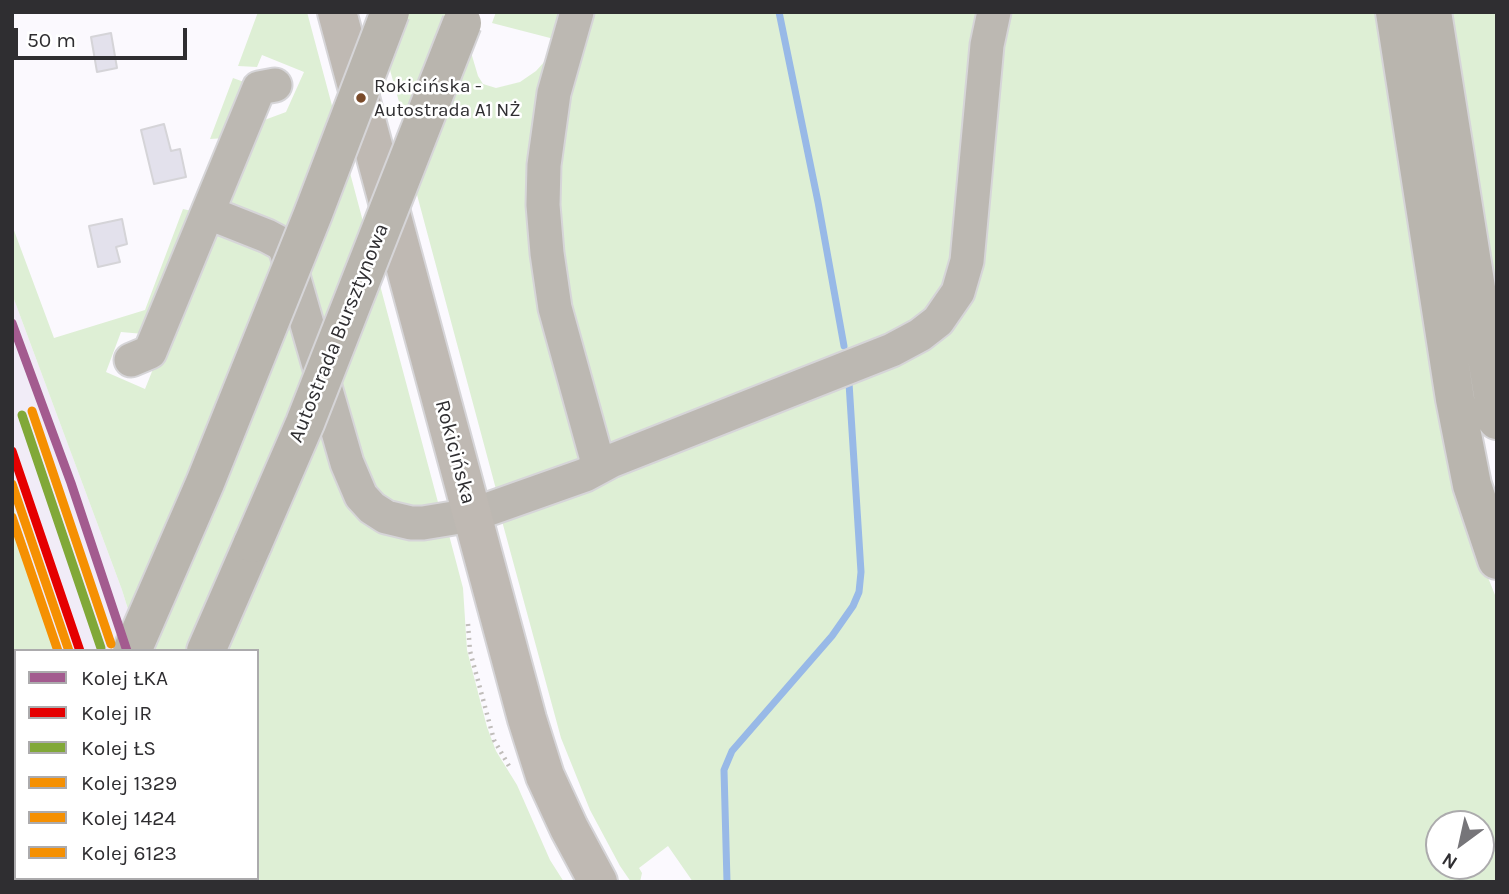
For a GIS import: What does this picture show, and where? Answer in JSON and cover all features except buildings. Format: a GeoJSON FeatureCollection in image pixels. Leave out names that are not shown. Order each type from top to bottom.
{"type":"FeatureCollection","features":[{"type":"Feature","properties":{"kind":"highway"},"geometry":{"type":"LineString","coordinates":[[133,649],[205,483],[390,12]]}},
{"type":"Feature","properties":{"kind":"highway"},"geometry":{"type":"LineString","coordinates":[[1395,12],[1455,399],[1472,485],[1497,560]]}},
{"type":"Feature","properties":{"kind":"highway"},"geometry":{"type":"LineString","coordinates":[[1432,12],[1497,420]]}},
{"type":"Feature","properties":{"kind":"highway","name":"Autostrada Bursztynowa"},"geometry":{"type":"LineString","coordinates":[[207,649],[305,423],[463,17]]}},
{"type":"Feature","properties":{"kind":"main road","name":"Rokicińska"},"geometry":{"type":"LineString","coordinates":[[337,12],[524,710],[545,776],[598,882]]}},
{"type":"Feature","properties":{"kind":"street"},"geometry":{"type":"LineString","coordinates":[[578,12],[554,93],[544,165],[543,205],[555,307],[599,467]]}},
{"type":"Feature","properties":{"kind":"street"},"geometry":{"type":"LineString","coordinates":[[209,213],[267,236],[282,244],[286,251],[346,463],[361,496],[372,508],[386,517],[411,523],[472,515],[585,475],[599,467],[892,350],[920,335],[938,321],[958,292],[967,261],[987,45],[994,12]]}},
{"type":"Feature","properties":{"kind":"street"},"geometry":{"type":"LineString","coordinates":[[131,360],[150,352],[260,88],[275,85]]}},
{"type":"Feature","properties":{"kind":"shaded area"},"geometry":{"type":"Polygon","coordinates":[[[12,294],[122,590],[140,649],[61,649],[12,503],[12,294]]]}},
{"type":"Feature","properties":{"kind":"green space"},"geometry":{"type":"Polygon","coordinates":[[[258,12],[307,12],[439,506],[432,509],[390,506],[365,478],[300,267],[228,208],[251,125],[286,112],[304,72],[262,55],[257,67],[238,66],[258,12]]]}},
{"type":"Feature","properties":{"kind":"green space"},"geometry":{"type":"Polygon","coordinates":[[[370,12],[459,12],[478,76],[483,84],[496,88],[520,82],[536,71],[545,61],[554,39],[492,23],[496,12],[986,12],[980,48],[964,236],[946,297],[920,326],[874,349],[614,452],[604,448],[595,434],[564,317],[553,258],[550,216],[551,156],[564,77],[580,24],[570,20],[547,100],[539,153],[537,221],[543,280],[582,432],[583,457],[580,464],[569,470],[512,493],[497,493],[409,165],[405,123],[377,24],[370,12]]]}},
{"type":"Feature","properties":{"kind":"green space"},"geometry":{"type":"Polygon","coordinates":[[[1002,12],[1380,12],[1481,560],[1497,600],[1497,882],[693,882],[668,846],[639,868],[642,873],[640,882],[631,882],[590,810],[561,738],[502,521],[938,332],[1002,12]]]}},
{"type":"Feature","properties":{"kind":"green space"},"geometry":{"type":"Polygon","coordinates":[[[1447,12],[1497,12],[1497,327],[1447,12]]]}},
{"type":"Feature","properties":{"kind":"green space"},"geometry":{"type":"Polygon","coordinates":[[[233,78],[244,82],[226,138],[210,139],[233,78]]]}},
{"type":"Feature","properties":{"kind":"green space"},"geometry":{"type":"Polygon","coordinates":[[[183,209],[200,213],[144,334],[121,332],[106,372],[145,389],[202,247],[216,232],[270,252],[342,485],[449,535],[463,588],[467,650],[487,727],[496,751],[517,785],[550,860],[564,882],[212,882],[259,880],[259,649],[140,649],[122,590],[12,294],[12,225],[54,338],[145,310],[183,209]]]}},
{"type":"Feature","properties":{"kind":"green space"},"geometry":{"type":"Polygon","coordinates":[[[12,503],[61,649],[14,649],[14,656],[12,503]]]}},
{"type":"Feature","properties":{"kind":"green space"},"geometry":{"type":"Polygon","coordinates":[[[12,710],[14,880],[82,882],[12,882],[12,710]]]}},
{"type":"Feature","properties":{"kind":"waterway"},"geometry":{"type":"LineString","coordinates":[[779,12],[844,346]]}},
{"type":"Feature","properties":{"kind":"waterway"},"geometry":{"type":"LineString","coordinates":[[727,882],[724,770],[732,751],[832,636],[853,606],[859,592],[861,572],[849,383]]}},
{"type":"Feature","properties":{"kind":"rail line","name":"ŁKA"},"geometry":{"type":"LineString","coordinates":[[12,323],[71,483],[126,649]]}},
{"type":"Feature","properties":{"kind":"rail line","name":"1424"},"geometry":{"type":"LineString","coordinates":[[32,411],[111,644]]}},
{"type":"Feature","properties":{"kind":"rail line","name":"ŁS"},"geometry":{"type":"LineString","coordinates":[[22,415],[101,648]]}},
{"type":"Feature","properties":{"kind":"rail line","name":"IR"},"geometry":{"type":"LineString","coordinates":[[12,451],[79,649]]}},
{"type":"Feature","properties":{"kind":"rail line","name":"1329"},"geometry":{"type":"LineString","coordinates":[[12,484],[68,649]]}},
{"type":"Feature","properties":{"kind":"rail line","name":"6123"},"geometry":{"type":"LineString","coordinates":[[12,517],[57,649]]}},
{"type":"Feature","properties":{"kind":"place","name":"Rokicińska - Autostrada A1 NŻ"},"geometry":{"type":"Point","coordinates":[361,98]}}]}
